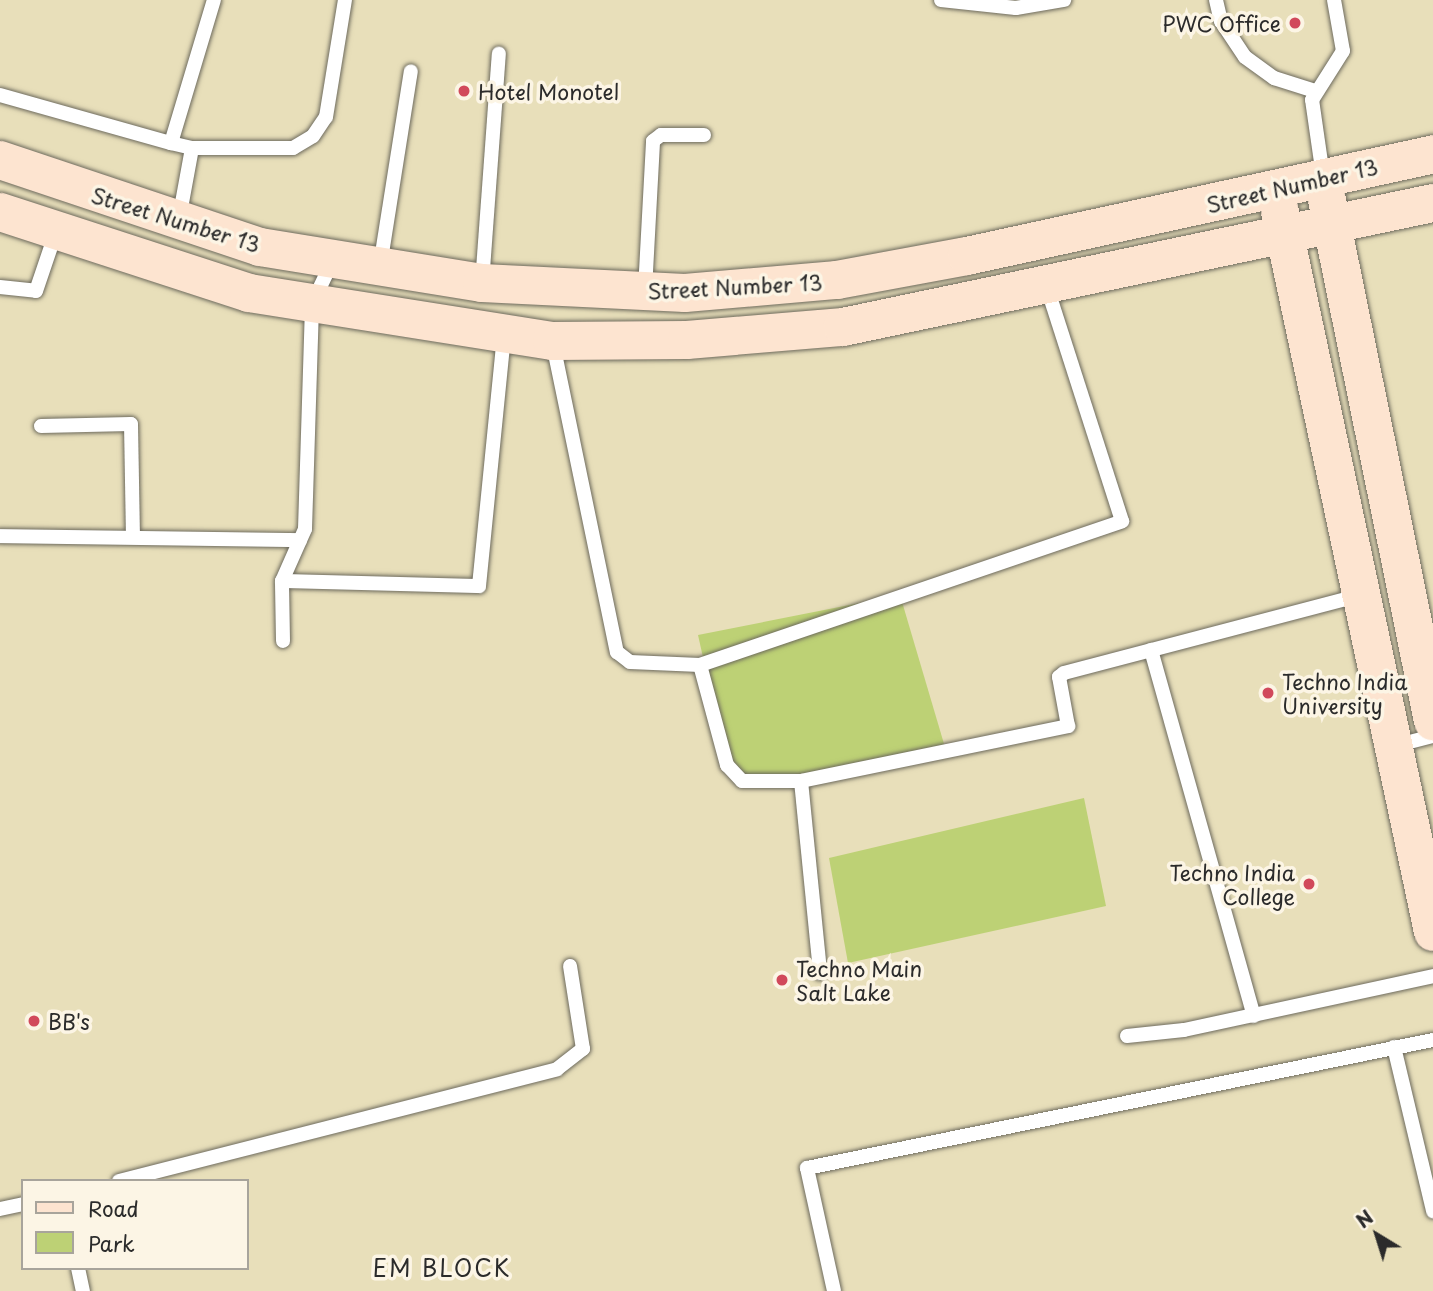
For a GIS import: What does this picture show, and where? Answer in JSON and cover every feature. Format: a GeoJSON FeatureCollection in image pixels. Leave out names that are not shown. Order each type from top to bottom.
{"type":"FeatureCollection","features":[{"type":"Feature","properties":{"kind":"main road","name":"Street Number 13"},"geometry":{"type":"LineString","coordinates":[[0,160],[178,225],[333,260],[482,284],[645,292],[878,272],[1275,190],[1433,154]]}},
{"type":"Feature","properties":{"kind":"main road"},"geometry":{"type":"LineString","coordinates":[[1323,178],[1433,722]]}},
{"type":"Feature","properties":{"kind":"main road"},"geometry":{"type":"LineString","coordinates":[[1275,190],[1433,932]]}},
{"type":"Feature","properties":{"kind":"main road"},"geometry":{"type":"LineString","coordinates":[[0,212],[163,270],[312,304],[504,331],[552,341],[687,340],[884,318],[1047,287],[1433,203]]}},
{"type":"Feature","properties":{"kind":"main road"},"geometry":{"type":"LineString","coordinates":[[878,272],[884,318]]}},
{"type":"Feature","properties":{"kind":"lane"},"geometry":{"type":"LineString","coordinates":[[171,143],[214,0]]}},
{"type":"Feature","properties":{"kind":"lane"},"geometry":{"type":"LineString","coordinates":[[0,95],[192,148],[293,148],[313,136],[326,117],[345,0]]}},
{"type":"Feature","properties":{"kind":"lane"},"geometry":{"type":"LineString","coordinates":[[941,0],[1016,8],[1063,0]]}},
{"type":"Feature","properties":{"kind":"lane"},"geometry":{"type":"LineString","coordinates":[[1216,0],[1245,57],[1274,78],[1315,91]]}},
{"type":"Feature","properties":{"kind":"lane"},"geometry":{"type":"LineString","coordinates":[[1323,178],[1315,91],[1343,51],[1334,0]]}},
{"type":"Feature","properties":{"kind":"lane"},"geometry":{"type":"LineString","coordinates":[[482,284],[499,54]]}},
{"type":"Feature","properties":{"kind":"lane"},"geometry":{"type":"LineString","coordinates":[[380,267],[411,71]]}},
{"type":"Feature","properties":{"kind":"lane"},"geometry":{"type":"LineString","coordinates":[[645,292],[653,141],[661,135],[704,135]]}},
{"type":"Feature","properties":{"kind":"lane"},"geometry":{"type":"LineString","coordinates":[[178,225],[192,148]]}},
{"type":"Feature","properties":{"kind":"lane"},"geometry":{"type":"LineString","coordinates":[[0,287],[36,291],[56,232]]}},
{"type":"Feature","properties":{"kind":"lane"},"geometry":{"type":"LineString","coordinates":[[283,641],[282,581],[300,540],[312,304],[333,260]]}},
{"type":"Feature","properties":{"kind":"lane"},"geometry":{"type":"LineString","coordinates":[[552,341],[617,652],[630,662],[701,665],[1122,521],[1047,287]]}},
{"type":"Feature","properties":{"kind":"lane"},"geometry":{"type":"LineString","coordinates":[[282,581],[479,586],[504,331]]}},
{"type":"Feature","properties":{"kind":"lane"},"geometry":{"type":"LineString","coordinates":[[41,426],[131,425],[133,537]]}},
{"type":"Feature","properties":{"kind":"lane"},"geometry":{"type":"LineString","coordinates":[[0,536],[300,540]]}},
{"type":"Feature","properties":{"kind":"lane"},"geometry":{"type":"LineString","coordinates":[[701,665],[727,765],[741,781],[801,781],[1068,726],[1061,675],[1361,595]]}},
{"type":"Feature","properties":{"kind":"lane"},"geometry":{"type":"LineString","coordinates":[[1151,650],[1254,1016]]}},
{"type":"Feature","properties":{"kind":"lane"},"geometry":{"type":"LineString","coordinates":[[1394,746],[1433,736]]}},
{"type":"Feature","properties":{"kind":"lane"},"geometry":{"type":"LineString","coordinates":[[801,781],[820,973]]}},
{"type":"Feature","properties":{"kind":"lane"},"geometry":{"type":"LineString","coordinates":[[127,1179],[557,1069],[583,1049],[570,966]]}},
{"type":"Feature","properties":{"kind":"lane"},"geometry":{"type":"LineString","coordinates":[[1127,1036],[1254,1016],[1433,976]]}},
{"type":"Feature","properties":{"kind":"lane"},"geometry":{"type":"LineString","coordinates":[[834,1291],[807,1168],[1433,1040]]}},
{"type":"Feature","properties":{"kind":"lane"},"geometry":{"type":"LineString","coordinates":[[1394,1047],[1433,1210]]}},
{"type":"Feature","properties":{"kind":"lane"},"geometry":{"type":"LineString","coordinates":[[0,1209],[21,1204]]}},
{"type":"Feature","properties":{"kind":"lane"},"geometry":{"type":"LineString","coordinates":[[78,1270],[83,1291]]}},
{"type":"Feature","properties":{"kind":"green space"},"geometry":{"type":"Polygon","coordinates":[[[900,595],[947,754],[801,781],[742,781],[727,765],[698,635],[900,595]]]}},
{"type":"Feature","properties":{"kind":"green space"},"geometry":{"type":"Polygon","coordinates":[[[1084,798],[1106,906],[848,963],[829,858],[1084,798]]]}},
{"type":"Feature","properties":{"kind":"place","name":"PWC Office"},"geometry":{"type":"Point","coordinates":[1295,23]}},
{"type":"Feature","properties":{"kind":"place","name":"Hotel Monotel"},"geometry":{"type":"Point","coordinates":[464,91]}},
{"type":"Feature","properties":{"kind":"place","name":"Techno India University"},"geometry":{"type":"Point","coordinates":[1268,693]}},
{"type":"Feature","properties":{"kind":"place","name":"Techno India College"},"geometry":{"type":"Point","coordinates":[1309,884]}},
{"type":"Feature","properties":{"kind":"place","name":"Techno Main Salt Lake"},"geometry":{"type":"Point","coordinates":[782,980]}},
{"type":"Feature","properties":{"kind":"place","name":"BB's"},"geometry":{"type":"Point","coordinates":[34,1021]}},
{"type":"Feature","properties":{"kind":"district","name":"EM BLOCK"},"geometry":{"type":"Point","coordinates":[442,1268]}}]}
